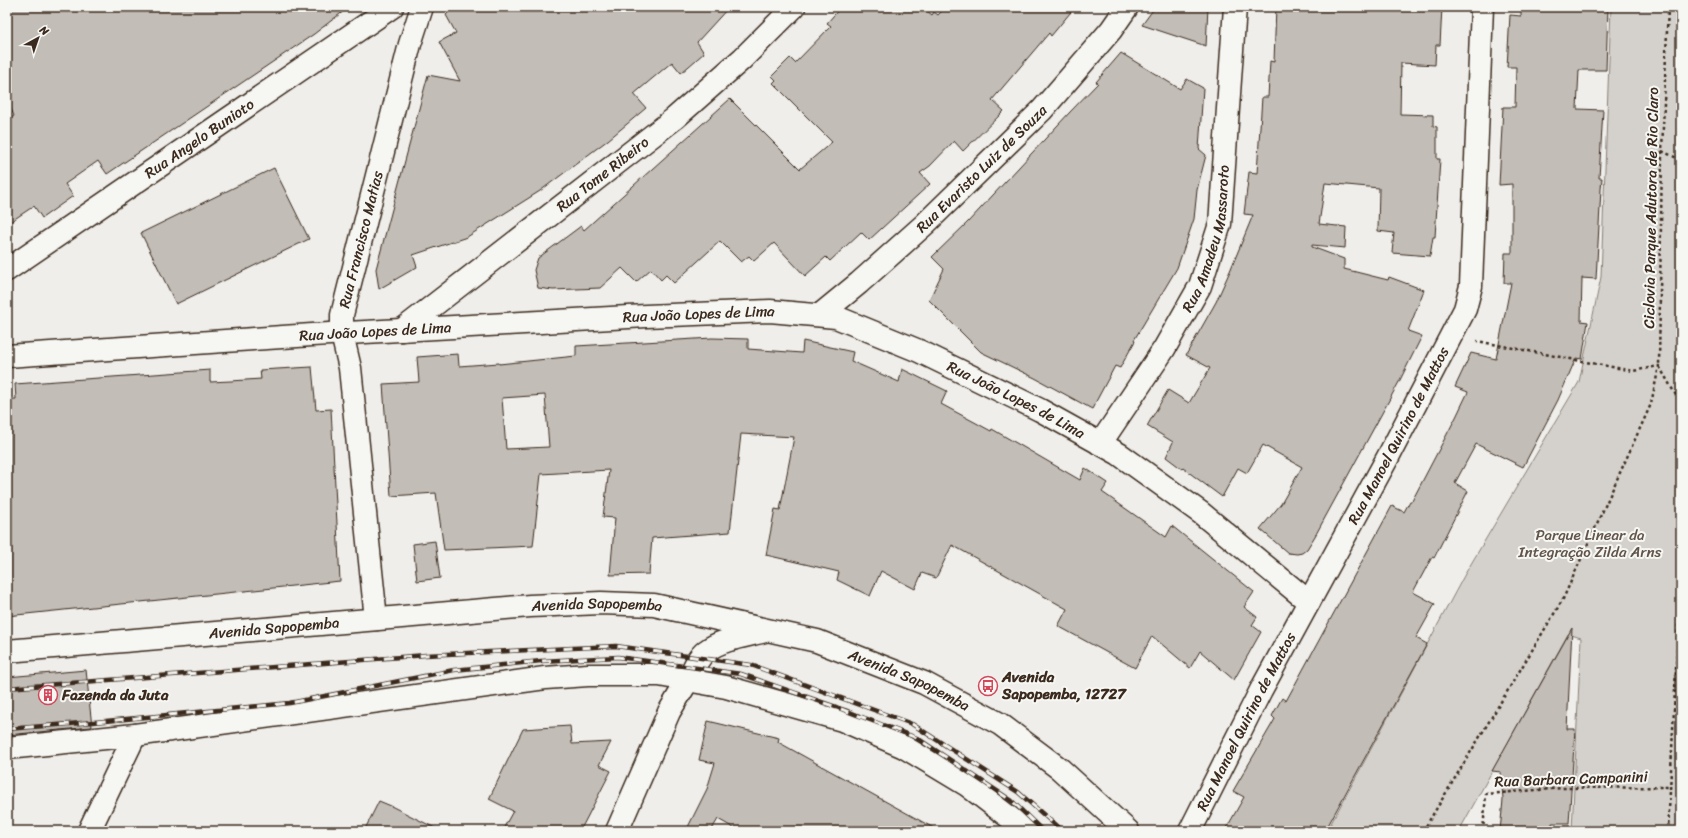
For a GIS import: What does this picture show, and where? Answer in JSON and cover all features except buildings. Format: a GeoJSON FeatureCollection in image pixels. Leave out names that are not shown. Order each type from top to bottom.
{"type":"FeatureCollection","features":[{"type":"Feature","properties":{"kind":"street","name":"Rua Angelo Bunioto"},"geometry":{"type":"LineString","coordinates":[[7,270],[392,7]]}},
{"type":"Feature","properties":{"kind":"street","name":"Rua Francisco Matias"},"geometry":{"type":"LineString","coordinates":[[376,619],[350,368],[342,334],[342,314],[410,44],[422,7]]}},
{"type":"Feature","properties":{"kind":"street","name":"Rua Tome Ribeiro"},"geometry":{"type":"LineString","coordinates":[[402,330],[675,118],[742,59],[794,7]]}},
{"type":"Feature","properties":{"kind":"street","name":"Rua Evaristo Luiz de Souza"},"geometry":{"type":"LineString","coordinates":[[820,315],[859,283],[925,224],[1042,110],[1111,30],[1127,7]]}},
{"type":"Feature","properties":{"kind":"street","name":"Rua Amadeu Massaroto"},"geometry":{"type":"LineString","coordinates":[[1100,444],[1164,349],[1200,286],[1220,224],[1235,7]]}},
{"type":"Feature","properties":{"kind":"street","name":"Rua Manoel Quirino de Mattos"},"geometry":{"type":"LineString","coordinates":[[1190,831],[1261,690],[1452,336],[1465,309],[1471,286],[1482,7]]}},
{"type":"Feature","properties":{"kind":"street","name":"Rua João Lopes de Lima"},"geometry":{"type":"LineString","coordinates":[[7,356],[402,330],[770,311],[836,317],[919,351],[1040,410],[1119,454],[1201,513],[1309,602]]}},
{"type":"Feature","properties":{"kind":"street","name":"Avenida Sapopemba"},"geometry":{"type":"LineString","coordinates":[[7,651],[530,606],[601,603],[654,605],[817,641],[924,683],[1000,724],[1060,769],[1128,831]]}},
{"type":"Feature","properties":{"kind":"street"},"geometry":{"type":"LineString","coordinates":[[616,831],[668,712],[688,680],[697,662],[706,651],[717,644],[768,630]]}},
{"type":"Feature","properties":{"kind":"street"},"geometry":{"type":"LineString","coordinates":[[7,748],[135,735],[545,678],[588,675],[658,675],[726,687],[842,720],[904,747],[967,785],[1027,831]]}},
{"type":"Feature","properties":{"kind":"street"},"geometry":{"type":"LineString","coordinates":[[89,831],[135,735]]}},
{"type":"Feature","properties":{"kind":"path","name":"Ciclovia Parque Adutora de Rio Claro"},"geometry":{"type":"LineString","coordinates":[[1423,831],[1563,599],[1651,404],[1659,366],[1662,151],[1668,7]]}},
{"type":"Feature","properties":{"kind":"path"},"geometry":{"type":"LineString","coordinates":[[1662,151],[1681,160]]}},
{"type":"Feature","properties":{"kind":"path"},"geometry":{"type":"LineString","coordinates":[[1452,336],[1633,371],[1659,366],[1681,404]]}},
{"type":"Feature","properties":{"kind":"path"},"geometry":{"type":"LineString","coordinates":[[1668,831],[1681,568]]}},
{"type":"Feature","properties":{"kind":"path","name":"Rua Barbara Campanini"},"geometry":{"type":"LineString","coordinates":[[1483,831],[1486,794],[1563,788],[1670,787]]}},
{"type":"Feature","properties":{"kind":"green space","name":"Parque Linear da Integração Zilda Arns"},"geometry":{"type":"Polygon","coordinates":[[[1611,7],[1681,7],[1681,831],[1572,831],[1581,638],[1568,634],[1459,831],[1327,831],[1465,574],[1579,382],[1601,277],[1611,7]]]}},
{"type":"Feature","properties":{"kind":"railway"},"geometry":{"type":"LineString","coordinates":[[7,688],[426,655],[616,646],[751,665],[912,724],[1018,792],[1062,831]]}},
{"type":"Feature","properties":{"kind":"railway"},"geometry":{"type":"LineString","coordinates":[[7,729],[290,703],[454,670],[541,661],[618,657],[741,674],[836,707],[917,738],[1012,801],[1043,831]]}},
{"type":"Feature","properties":{"kind":"place","name":"Avenida Sapopemba, 12727"},"geometry":{"type":"Point","coordinates":[988,686]}},
{"type":"Feature","properties":{"kind":"place","name":"Fazenda da Juta"},"geometry":{"type":"Point","coordinates":[48,695]}}]}
